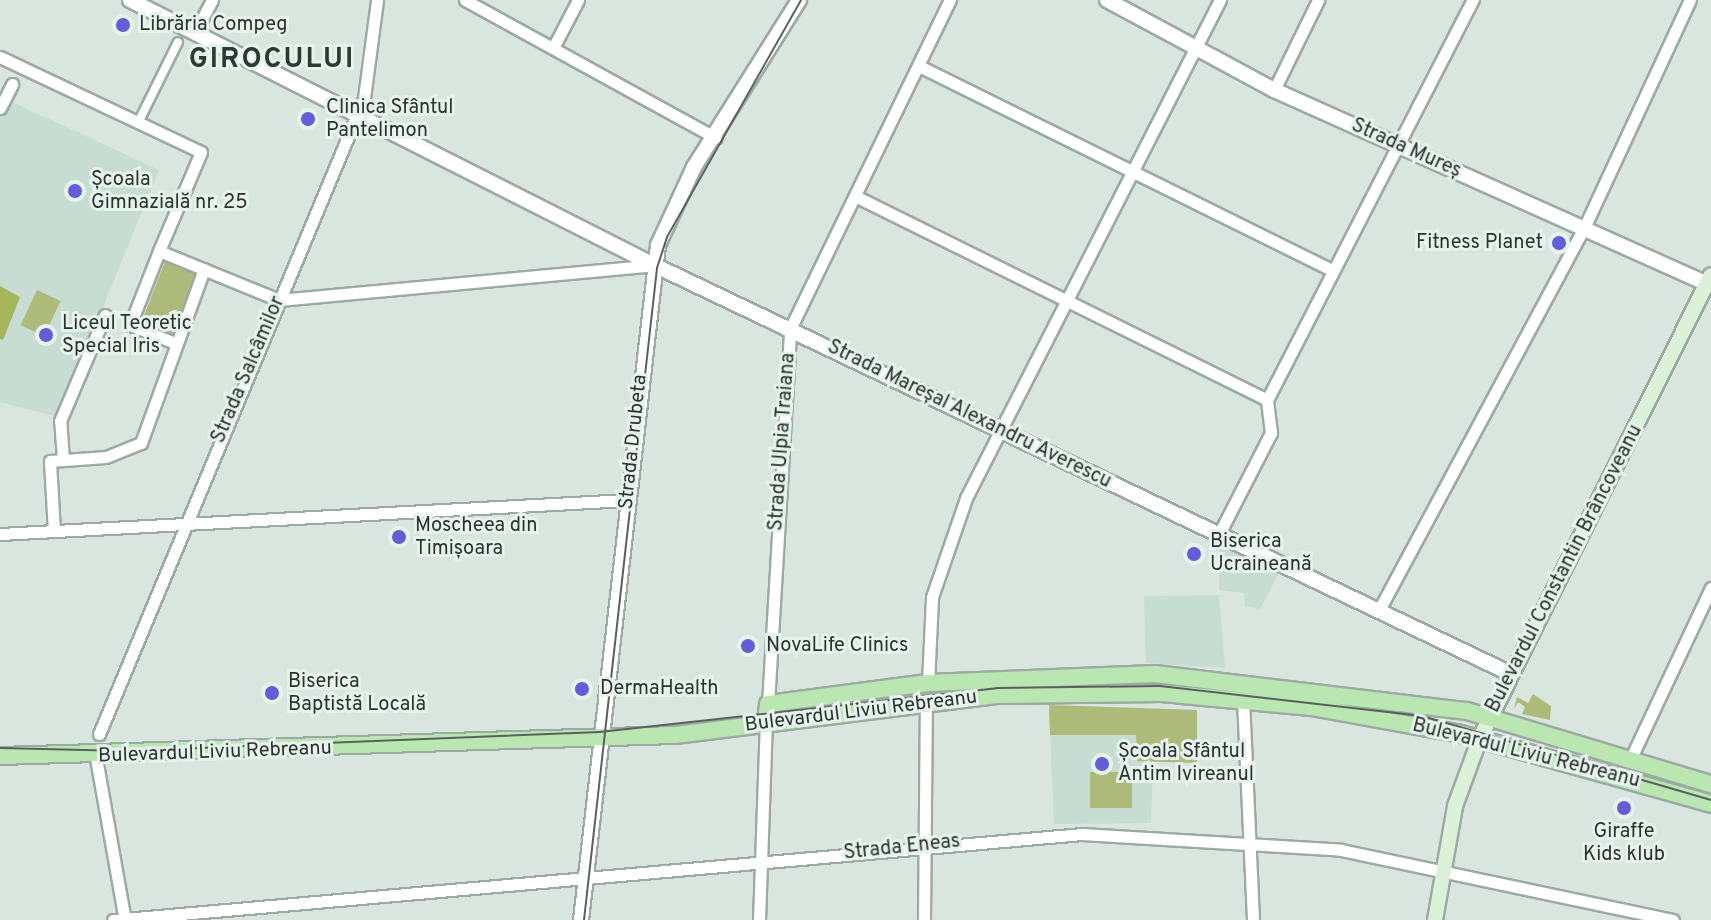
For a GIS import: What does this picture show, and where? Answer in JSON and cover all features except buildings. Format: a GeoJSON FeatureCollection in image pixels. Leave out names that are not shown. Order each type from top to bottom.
{"type":"FeatureCollection","features":[{"type":"Feature","properties":{"kind":"main road","name":"Bulevardul Constantin Brâncoveanu"},"geometry":{"type":"LineString","coordinates":[[1435,920],[1442,869],[1480,738],[1710,281]]}},
{"type":"Feature","properties":{"kind":"main road","name":"Bulevardul Liviu Rebreanu"},"geometry":{"type":"LineString","coordinates":[[768,704],[928,683],[1166,675],[1490,716],[1711,784]]}},
{"type":"Feature","properties":{"kind":"main road","name":"Bulevardul Liviu Rebreanu"},"geometry":{"type":"LineString","coordinates":[[0,756],[96,758],[598,738],[766,723],[926,702],[1087,692],[1243,699],[1480,738],[1711,804]]}},
{"type":"Feature","properties":{"kind":"main road","name":"Strada Ulpia Traiana"},"geometry":{"type":"LineString","coordinates":[[766,723],[768,704]]}},
{"type":"Feature","properties":{"kind":"street","name":"Strada Mareșal Alexandru Averescu"},"geometry":{"type":"LineString","coordinates":[[130,0],[654,265],[1511,674]]}},
{"type":"Feature","properties":{"kind":"street"},"geometry":{"type":"LineString","coordinates":[[195,32],[212,0]]}},
{"type":"Feature","properties":{"kind":"street","name":"Strada Salcâmilor"},"geometry":{"type":"LineString","coordinates":[[99,734],[182,524],[358,113],[369,81],[377,0]]}},
{"type":"Feature","properties":{"kind":"street"},"geometry":{"type":"LineString","coordinates":[[465,0],[554,46],[716,138]]}},
{"type":"Feature","properties":{"kind":"street"},"geometry":{"type":"LineString","coordinates":[[554,46],[578,0]]}},
{"type":"Feature","properties":{"kind":"street","name":"Strada Drubeta"},"geometry":{"type":"LineString","coordinates":[[581,920],[581,882],[654,265],[661,232],[799,0]]}},
{"type":"Feature","properties":{"kind":"street","name":"Strada Ulpia Traiana"},"geometry":{"type":"LineString","coordinates":[[768,704],[790,329],[950,0]]}},
{"type":"Feature","properties":{"kind":"street","name":"Strada Mureș"},"geometry":{"type":"LineString","coordinates":[[1107,0],[1274,90],[1710,281]]}},
{"type":"Feature","properties":{"kind":"street"},"geometry":{"type":"LineString","coordinates":[[928,683],[932,597],[997,429],[1220,0]]}},
{"type":"Feature","properties":{"kind":"street"},"geometry":{"type":"LineString","coordinates":[[1274,90],[1318,0]]}},
{"type":"Feature","properties":{"kind":"street"},"geometry":{"type":"LineString","coordinates":[[1219,534],[1271,433],[1267,400],[1395,144],[1473,0]]}},
{"type":"Feature","properties":{"kind":"street"},"geometry":{"type":"LineString","coordinates":[[1379,610],[1584,228],[1690,0]]}},
{"type":"Feature","properties":{"kind":"street"},"geometry":{"type":"LineString","coordinates":[[138,123],[178,42]]}},
{"type":"Feature","properties":{"kind":"street"},"geometry":{"type":"LineString","coordinates":[[0,57],[201,152],[130,325],[175,343]]}},
{"type":"Feature","properties":{"kind":"street"},"geometry":{"type":"LineString","coordinates":[[919,66],[1332,270]]}},
{"type":"Feature","properties":{"kind":"street"},"geometry":{"type":"LineString","coordinates":[[0,108],[12,84]]}},
{"type":"Feature","properties":{"kind":"street"},"geometry":{"type":"LineString","coordinates":[[855,196],[1063,302],[1267,400]]}},
{"type":"Feature","properties":{"kind":"street"},"geometry":{"type":"LineString","coordinates":[[159,251],[279,300],[654,265]]}},
{"type":"Feature","properties":{"kind":"street"},"geometry":{"type":"LineString","coordinates":[[56,460],[131,452],[141,443],[204,269]]}},
{"type":"Feature","properties":{"kind":"street"},"geometry":{"type":"LineString","coordinates":[[54,531],[60,421],[105,315]]}},
{"type":"Feature","properties":{"kind":"street"},"geometry":{"type":"LineString","coordinates":[[0,534],[627,500]]}},
{"type":"Feature","properties":{"kind":"street"},"geometry":{"type":"LineString","coordinates":[[1630,760],[1711,588]]}},
{"type":"Feature","properties":{"kind":"street"},"geometry":{"type":"LineString","coordinates":[[1243,699],[1253,920]]}},
{"type":"Feature","properties":{"kind":"street"},"geometry":{"type":"LineString","coordinates":[[924,920],[926,702]]}},
{"type":"Feature","properties":{"kind":"street","name":"Strada Ulpia Traiana"},"geometry":{"type":"LineString","coordinates":[[759,920],[766,723]]}},
{"type":"Feature","properties":{"kind":"street"},"geometry":{"type":"LineString","coordinates":[[96,758],[125,920]]}},
{"type":"Feature","properties":{"kind":"street","name":"Strada Eneas"},"geometry":{"type":"LineString","coordinates":[[113,920],[581,882],[924,845],[1083,834],[1248,839],[1442,869],[1673,920]]}},
{"type":"Feature","properties":{"kind":"shaded area"},"geometry":{"type":"Polygon","coordinates":[[[8,100],[159,170],[58,417],[0,402],[0,117],[8,100]]]}},
{"type":"Feature","properties":{"kind":"shaded area"},"geometry":{"type":"Polygon","coordinates":[[[1219,544],[1279,573],[1260,609],[1245,606],[1244,593],[1219,590],[1219,544]]]}},
{"type":"Feature","properties":{"kind":"shaded area"},"geometry":{"type":"Polygon","coordinates":[[[1219,595],[1225,668],[1146,663],[1144,596],[1219,595]]]}},
{"type":"Feature","properties":{"kind":"shaded area","name":"Școala Sfântul Antim Ivireanul"},"geometry":{"type":"Polygon","coordinates":[[[1049,705],[1197,710],[1197,763],[1153,762],[1151,823],[1054,824],[1049,705]]]}},
{"type":"Feature","properties":{"kind":"green space"},"geometry":{"type":"Polygon","coordinates":[[[165,261],[197,273],[172,338],[140,325],[165,261]]]}},
{"type":"Feature","properties":{"kind":"green space"},"geometry":{"type":"Polygon","coordinates":[[[0,286],[20,297],[3,340],[0,339],[0,286]]]}},
{"type":"Feature","properties":{"kind":"green space"},"geometry":{"type":"Polygon","coordinates":[[[37,290],[61,301],[44,336],[21,325],[37,290]]]}},
{"type":"Feature","properties":{"kind":"green space"},"geometry":{"type":"Polygon","coordinates":[[[1533,694],[1551,706],[1550,720],[1522,714],[1525,707],[1518,702],[1514,709],[1517,697],[1528,703],[1533,694]]]}},
{"type":"Feature","properties":{"kind":"green space"},"geometry":{"type":"Polygon","coordinates":[[[1049,705],[1197,710],[1197,763],[1137,761],[1136,735],[1050,735],[1049,705]]]}},
{"type":"Feature","properties":{"kind":"green space"},"geometry":{"type":"Polygon","coordinates":[[[1090,772],[1132,772],[1132,808],[1090,808],[1090,772]]]}},
{"type":"Feature","properties":{"kind":"tram line"},"geometry":{"type":"LineString","coordinates":[[584,920],[657,268],[667,237],[801,0]]}},
{"type":"Feature","properties":{"kind":"tram line"},"geometry":{"type":"LineString","coordinates":[[0,748],[126,751],[600,732],[997,688],[1160,686],[1422,716],[1711,800]]}},
{"type":"Feature","properties":{"kind":"place","name":"Librăria Compeg"},"geometry":{"type":"Point","coordinates":[123,25]}},
{"type":"Feature","properties":{"kind":"place","name":"Clinica Sfântul Pantelimon"},"geometry":{"type":"Point","coordinates":[308,119]}},
{"type":"Feature","properties":{"kind":"place","name":"Școala Gimnazială nr. 25"},"geometry":{"type":"Point","coordinates":[75,191]}},
{"type":"Feature","properties":{"kind":"place","name":"Fitness Planet"},"geometry":{"type":"Point","coordinates":[1559,243]}},
{"type":"Feature","properties":{"kind":"place","name":"Liceul Teoretic Special Iris"},"geometry":{"type":"Point","coordinates":[46,335]}},
{"type":"Feature","properties":{"kind":"place","name":"Moscheea din Timișoara"},"geometry":{"type":"Point","coordinates":[399,537]}},
{"type":"Feature","properties":{"kind":"place","name":"Biserica Ucraineană"},"geometry":{"type":"Point","coordinates":[1194,554]}},
{"type":"Feature","properties":{"kind":"place","name":"NovaLife Clinics"},"geometry":{"type":"Point","coordinates":[748,646]}},
{"type":"Feature","properties":{"kind":"place","name":"DermaHealth"},"geometry":{"type":"Point","coordinates":[582,689]}},
{"type":"Feature","properties":{"kind":"place","name":"Biserica Baptistă Locală"},"geometry":{"type":"Point","coordinates":[272,693]}},
{"type":"Feature","properties":{"kind":"place","name":"Școala Sfântul Antim Ivireanul"},"geometry":{"type":"Point","coordinates":[1102,764]}},
{"type":"Feature","properties":{"kind":"place","name":"Giraffe Kids klub"},"geometry":{"type":"Point","coordinates":[1624,808]}},
{"type":"Feature","properties":{"kind":"district","name":"GIROCULUI"},"geometry":{"type":"Point","coordinates":[272,60]}}]}
